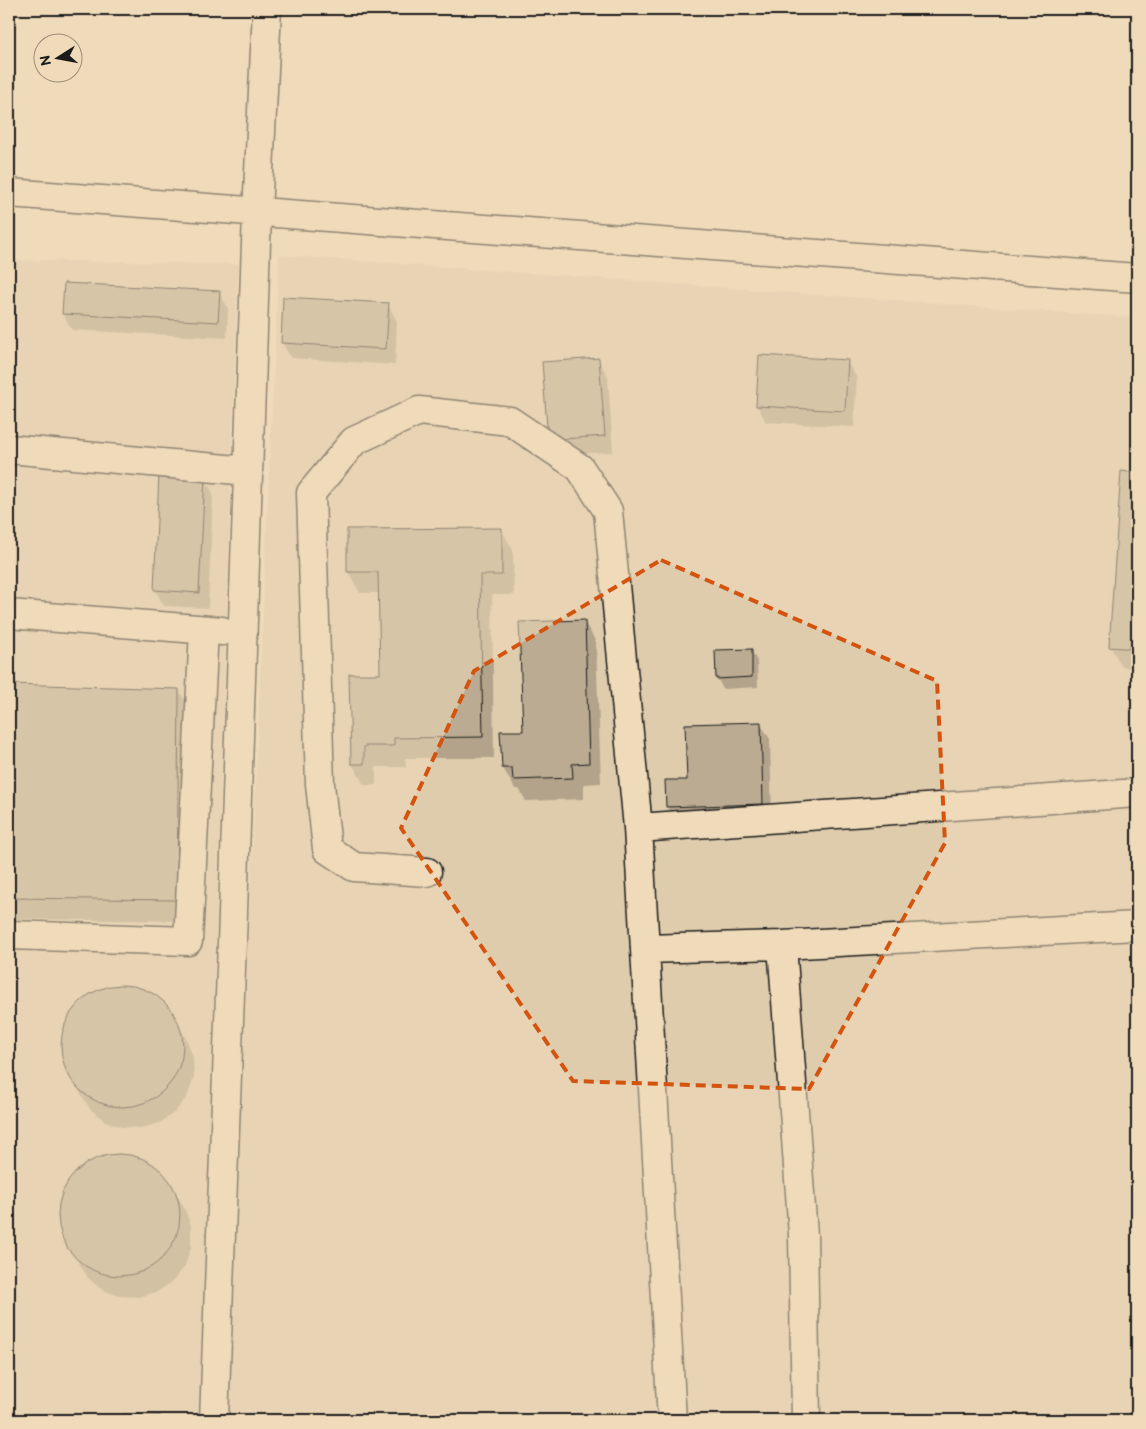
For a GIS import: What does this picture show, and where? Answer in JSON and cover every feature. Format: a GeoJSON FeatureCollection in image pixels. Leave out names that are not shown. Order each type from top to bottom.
{"type":"FeatureCollection","features":[{"type":"Feature","properties":{"kind":"street"},"geometry":{"type":"LineString","coordinates":[[214,1420],[257,213],[267,9]]}},
{"type":"Feature","properties":{"kind":"street"},"geometry":{"type":"LineString","coordinates":[[9,193],[1137,278]]}},
{"type":"Feature","properties":{"kind":"street"},"geometry":{"type":"LineString","coordinates":[[427,872],[354,867],[327,848],[320,784],[311,493],[354,441],[419,411],[510,421],[580,468],[608,511],[638,828],[672,1420]]}},
{"type":"Feature","properties":{"kind":"street"},"geometry":{"type":"LineString","coordinates":[[9,449],[248,471]]}},
{"type":"Feature","properties":{"kind":"street"},"geometry":{"type":"LineString","coordinates":[[9,614],[243,633]]}},
{"type":"Feature","properties":{"kind":"street"},"geometry":{"type":"LineString","coordinates":[[9,935],[188,941],[204,630]]}},
{"type":"Feature","properties":{"kind":"street"},"geometry":{"type":"LineString","coordinates":[[638,828],[1137,793]]}},
{"type":"Feature","properties":{"kind":"street"},"geometry":{"type":"LineString","coordinates":[[646,949],[782,945],[1137,926]]}},
{"type":"Feature","properties":{"kind":"street"},"geometry":{"type":"LineString","coordinates":[[782,945],[803,1235],[806,1420]]}},
{"type":"Feature","properties":{"kind":"highlighted area"},"geometry":{"type":"Polygon","coordinates":[[[661,560],[937,681],[945,843],[809,1089],[573,1081],[401,828],[474,671],[661,560]]]}},
{"type":"Feature","properties":{"kind":"shaded area"},"geometry":{"type":"Polygon","coordinates":[[[279,255],[1137,318],[1137,1420],[227,1420],[279,255]]]}},
{"type":"Feature","properties":{"kind":"shaded area"},"geometry":{"type":"Polygon","coordinates":[[[9,260],[238,264],[200,1420],[9,1420],[9,260]]]}},
{"type":"Feature","properties":{"kind":"building"},"geometry":{"type":"Polygon","coordinates":[[[64,283],[220,291],[218,322],[62,314],[64,283]]]}},
{"type":"Feature","properties":{"kind":"building"},"geometry":{"type":"Polygon","coordinates":[[[283,297],[389,303],[386,349],[281,343],[283,297]]]}},
{"type":"Feature","properties":{"kind":"building"},"geometry":{"type":"Polygon","coordinates":[[[759,355],[848,360],[845,411],[756,406],[759,355]]]}},
{"type":"Feature","properties":{"kind":"building"},"geometry":{"type":"Polygon","coordinates":[[[599,358],[605,436],[548,440],[542,362],[599,358]]]}},
{"type":"Feature","properties":{"kind":"building"},"geometry":{"type":"Polygon","coordinates":[[[1121,471],[1137,473],[1137,649],[1109,647],[1121,471]]]}},
{"type":"Feature","properties":{"kind":"building"},"geometry":{"type":"Polygon","coordinates":[[[159,473],[205,475],[199,593],[154,590],[159,473]]]}},
{"type":"Feature","properties":{"kind":"building"},"geometry":{"type":"Polygon","coordinates":[[[502,528],[502,575],[480,575],[483,737],[394,738],[394,746],[364,746],[364,764],[351,764],[349,674],[380,674],[378,572],[347,572],[347,529],[502,528]]]}},
{"type":"Feature","properties":{"kind":"building"},"geometry":{"type":"Polygon","coordinates":[[[585,620],[589,763],[572,764],[573,778],[513,780],[512,768],[502,768],[500,731],[523,731],[519,622],[585,620]]]}},
{"type":"Feature","properties":{"kind":"building"},"geometry":{"type":"Polygon","coordinates":[[[752,649],[752,677],[716,679],[715,650],[752,649]]]}},
{"type":"Feature","properties":{"kind":"building"},"geometry":{"type":"Polygon","coordinates":[[[9,684],[179,689],[177,900],[9,898],[9,684]]]}},
{"type":"Feature","properties":{"kind":"building"},"geometry":{"type":"Polygon","coordinates":[[[761,722],[763,804],[666,807],[665,780],[687,780],[685,724],[761,722]]]}},
{"type":"Feature","properties":{"kind":"building"},"geometry":{"type":"Polygon","coordinates":[[[122,985],[134,986],[145,990],[165,1003],[178,1023],[182,1034],[182,1058],[178,1069],[165,1089],[145,1102],[134,1106],[122,1107],[110,1106],[99,1102],[79,1089],[66,1069],[62,1058],[61,1046],[62,1034],[66,1023],[79,1003],[99,990],[110,986],[122,985]]]}},
{"type":"Feature","properties":{"kind":"building"},"geometry":{"type":"Polygon","coordinates":[[[119,1154],[131,1155],[142,1159],[153,1164],[162,1172],[170,1181],[175,1192],[179,1203],[179,1227],[175,1238],[170,1249],[162,1258],[153,1266],[142,1271],[131,1275],[119,1276],[107,1275],[96,1271],[85,1266],[76,1258],[68,1249],[63,1238],[59,1227],[58,1215],[59,1203],[63,1192],[68,1181],[76,1172],[85,1164],[96,1159],[107,1155],[119,1154]]]}},
{"type":"Feature","properties":{"kind":"building"},"geometry":{"type":"Polygon","coordinates":[[[122,1414],[160,1415],[160,1420],[122,1420],[122,1414]]]}}]}
